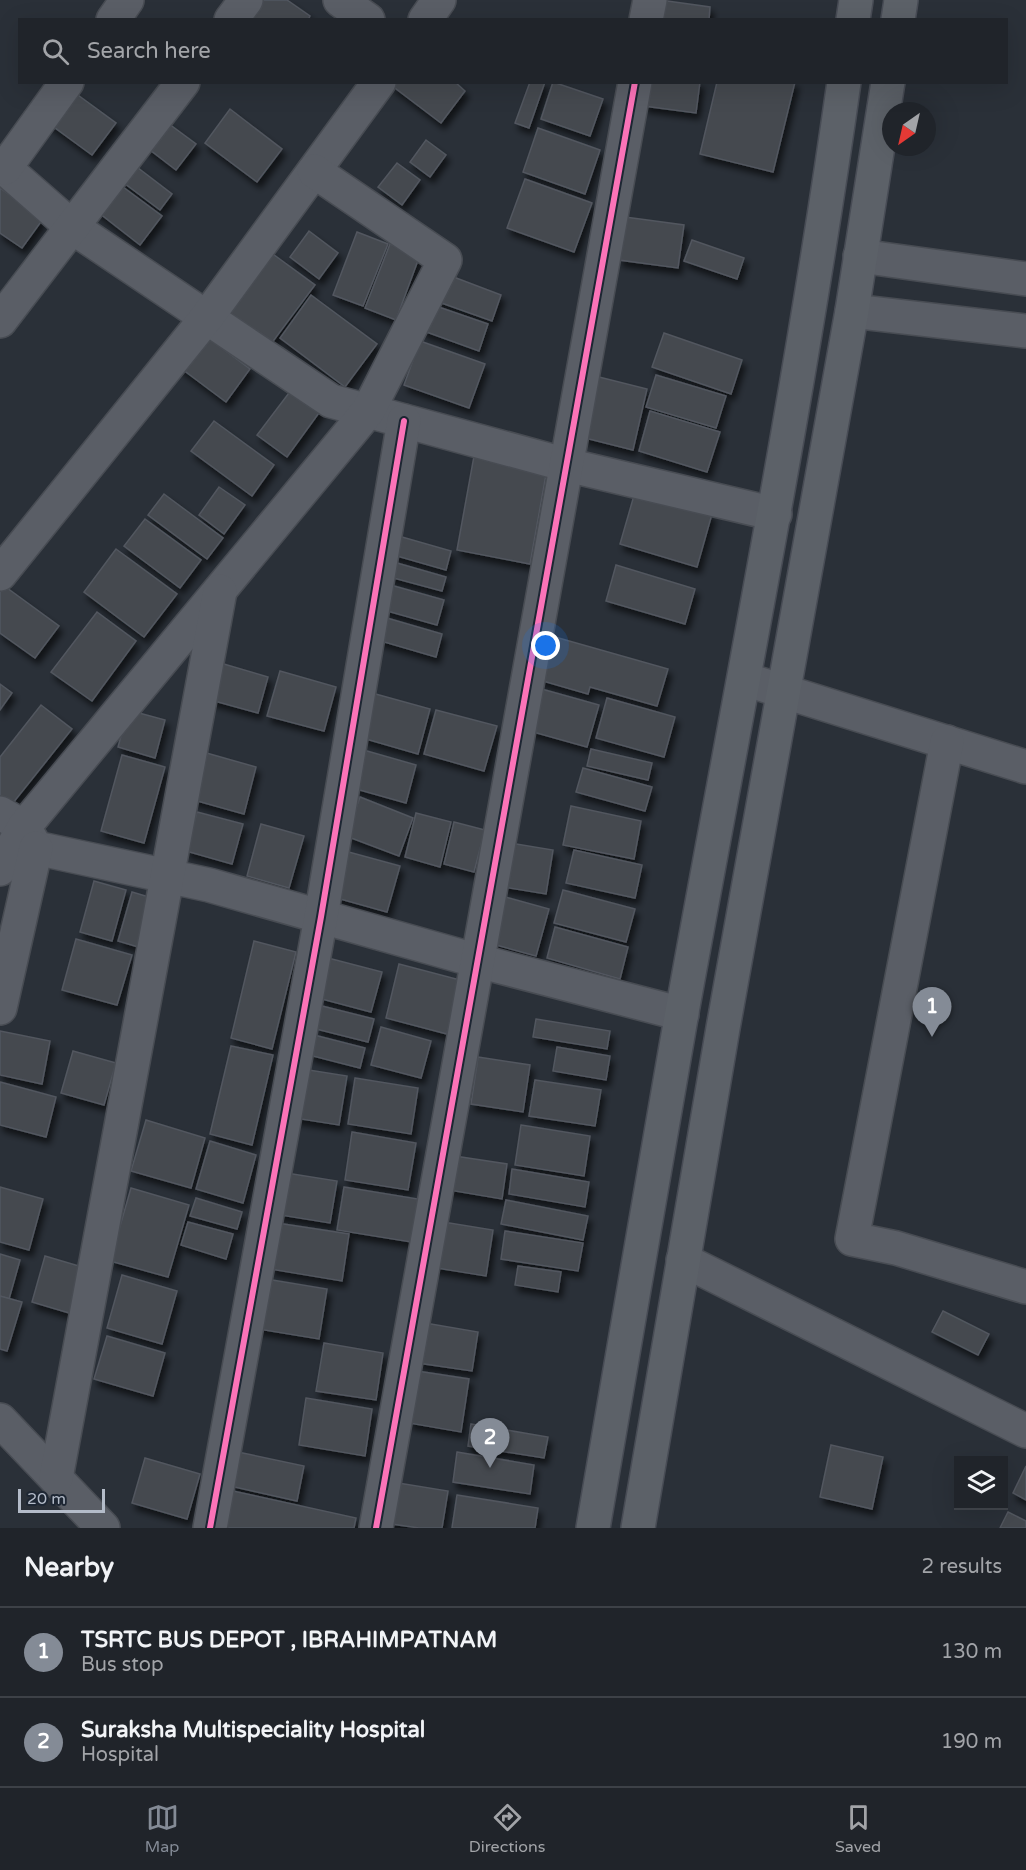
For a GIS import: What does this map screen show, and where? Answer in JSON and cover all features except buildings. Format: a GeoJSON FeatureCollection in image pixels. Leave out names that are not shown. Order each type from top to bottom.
{"type":"FeatureCollection","features":[{"type":"Feature","properties":{"kind":"main road"},"geometry":{"type":"LineString","coordinates":[[853,18],[856,0]]}},
{"type":"Feature","properties":{"kind":"main road"},"geometry":{"type":"LineString","coordinates":[[898,18],[901,0]]}},
{"type":"Feature","properties":{"kind":"main road"},"geometry":{"type":"LineString","coordinates":[[593,1528],[682,1014],[775,514],[826,207],[844,84]]}},
{"type":"Feature","properties":{"kind":"main road"},"geometry":{"type":"LineString","coordinates":[[638,1528],[683,1260],[852,311],[888,84]]}},
{"type":"Feature","properties":{"kind":"street"},"geometry":{"type":"LineString","coordinates":[[114,18],[127,0]]}},
{"type":"Feature","properties":{"kind":"street"},"geometry":{"type":"LineString","coordinates":[[232,18],[246,0]]}},
{"type":"Feature","properties":{"kind":"street"},"geometry":{"type":"LineString","coordinates":[[340,0],[365,18]]}},
{"type":"Feature","properties":{"kind":"street"},"geometry":{"type":"LineString","coordinates":[[426,18],[439,0]]}},
{"type":"Feature","properties":{"kind":"street"},"geometry":{"type":"LineString","coordinates":[[646,18],[650,0]]}},
{"type":"Feature","properties":{"kind":"street"},"geometry":{"type":"LineString","coordinates":[[66,84],[3,166],[72,227],[331,401],[567,465],[775,514]]}},
{"type":"Feature","properties":{"kind":"street"},"geometry":{"type":"LineString","coordinates":[[0,321],[181,84]]}},
{"type":"Feature","properties":{"kind":"street"},"geometry":{"type":"LineString","coordinates":[[0,574],[207,317],[378,84]]}},
{"type":"Feature","properties":{"kind":"street"},"geometry":{"type":"LineString","coordinates":[[376,1528],[635,84]]}},
{"type":"Feature","properties":{"kind":"street"},"geometry":{"type":"LineString","coordinates":[[0,868],[20,830],[368,411],[445,260],[314,171]]}},
{"type":"Feature","properties":{"kind":"street"},"geometry":{"type":"LineString","coordinates":[[860,256],[1026,279]]}},
{"type":"Feature","properties":{"kind":"street"},"geometry":{"type":"LineString","coordinates":[[852,311],[1026,331]]}},
{"type":"Feature","properties":{"kind":"street"},"geometry":{"type":"LineString","coordinates":[[210,1528],[321,917],[404,421]]}},
{"type":"Feature","properties":{"kind":"street"},"geometry":{"type":"LineString","coordinates":[[56,1478],[220,590]]}},
{"type":"Feature","properties":{"kind":"street"},"geometry":{"type":"LineString","coordinates":[[744,679],[1026,767]]}},
{"type":"Feature","properties":{"kind":"street"},"geometry":{"type":"LineString","coordinates":[[947,742],[852,1239],[896,1248],[1026,1287]]}},
{"type":"Feature","properties":{"kind":"street"},"geometry":{"type":"LineString","coordinates":[[20,830],[166,876],[209,885],[478,962],[682,1014]]}},
{"type":"Feature","properties":{"kind":"street"},"geometry":{"type":"LineString","coordinates":[[0,1008],[20,830]]}},
{"type":"Feature","properties":{"kind":"street"},"geometry":{"type":"LineString","coordinates":[[683,1260],[1026,1431]]}},
{"type":"Feature","properties":{"kind":"street"},"geometry":{"type":"LineString","coordinates":[[0,1420],[103,1528]]}},
{"type":"Feature","properties":{"kind":"cycle path"},"geometry":{"type":"LineString","coordinates":[[376,1528],[635,84]]}},
{"type":"Feature","properties":{"kind":"cycle path"},"geometry":{"type":"LineString","coordinates":[[210,1528],[321,917],[404,421]]}},
{"type":"Feature","properties":{"kind":"place","name":"TSRTC BUS DEPOT , IBRAHIMPATNAM"},"geometry":{"type":"Point","coordinates":[932,1037]}},
{"type":"Feature","properties":{"kind":"place","name":"Suraksha Multispeciality Hospital"},"geometry":{"type":"Point","coordinates":[490,1468]}}]}
